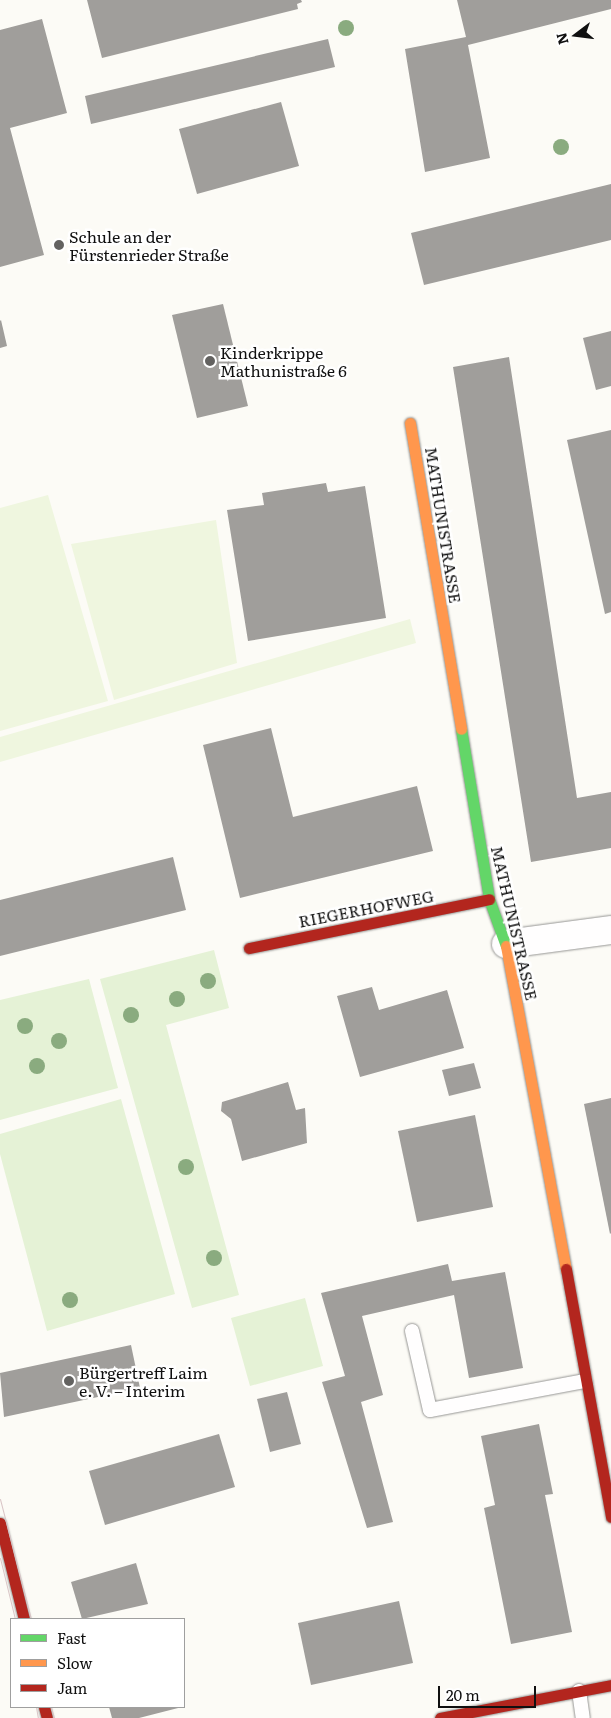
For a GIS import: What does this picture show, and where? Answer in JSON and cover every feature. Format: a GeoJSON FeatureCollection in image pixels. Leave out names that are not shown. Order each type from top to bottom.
{"type":"FeatureCollection","features":[{"type":"Feature","properties":{"kind":"street","name":"MATHUNISTRASSE"},"geometry":{"type":"LineString","coordinates":[[410,423],[489,899],[506,944],[584,1381],[611,1516]]}},
{"type":"Feature","properties":{"kind":"street","name":"RIEGERHOFWEG"},"geometry":{"type":"LineString","coordinates":[[248,948],[489,899]]}},
{"type":"Feature","properties":{"kind":"street"},"geometry":{"type":"LineString","coordinates":[[506,944],[611,930]]}},
{"type":"Feature","properties":{"kind":"street"},"geometry":{"type":"LineString","coordinates":[[0,1523],[24,1618]]}},
{"type":"Feature","properties":{"kind":"street"},"geometry":{"type":"LineString","coordinates":[[440,1718],[611,1685]]}},
{"type":"Feature","properties":{"kind":"lane"},"geometry":{"type":"LineString","coordinates":[[412,1331],[430,1410],[584,1381]]}},
{"type":"Feature","properties":{"kind":"lane"},"geometry":{"type":"LineString","coordinates":[[579,1691],[583,1718]]}},
{"type":"Feature","properties":{"kind":"green space"},"geometry":{"type":"Polygon","coordinates":[[[48,495],[108,701],[0,731],[0,508],[48,495]]]}},
{"type":"Feature","properties":{"kind":"green space"},"geometry":{"type":"Polygon","coordinates":[[[216,520],[237,663],[114,700],[71,544],[216,520]]]}},
{"type":"Feature","properties":{"kind":"green space"},"geometry":{"type":"Polygon","coordinates":[[[410,619],[416,643],[0,762],[0,737],[410,619]]]}},
{"type":"Feature","properties":{"kind":"green space"},"geometry":{"type":"Polygon","coordinates":[[[214,950],[229,1008],[166,1025],[239,1295],[192,1308],[100,979],[214,950]]]}},
{"type":"Feature","properties":{"kind":"green space"},"geometry":{"type":"Polygon","coordinates":[[[89,979],[118,1088],[0,1120],[0,1000],[89,979]]]}},
{"type":"Feature","properties":{"kind":"green space"},"geometry":{"type":"Polygon","coordinates":[[[121,1099],[175,1294],[47,1331],[0,1154],[0,1134],[121,1099]]]}},
{"type":"Feature","properties":{"kind":"green space"},"geometry":{"type":"Polygon","coordinates":[[[305,1298],[323,1366],[250,1386],[231,1318],[305,1298]]]}},
{"type":"Feature","properties":{"kind":"building"},"geometry":{"type":"Polygon","coordinates":[[[87,0],[301,0],[302,2],[297,4],[298,9],[102,58],[87,0]]]}},
{"type":"Feature","properties":{"kind":"building"},"geometry":{"type":"Polygon","coordinates":[[[457,0],[611,0],[611,9],[468,45],[490,158],[425,172],[405,49],[466,37],[457,0]]]}},
{"type":"Feature","properties":{"kind":"building"},"geometry":{"type":"Polygon","coordinates":[[[42,19],[67,113],[10,128],[44,255],[0,267],[0,30],[42,19]]]}},
{"type":"Feature","properties":{"kind":"building"},"geometry":{"type":"Polygon","coordinates":[[[328,39],[335,67],[91,124],[85,96],[328,39]]]}},
{"type":"Feature","properties":{"kind":"building"},"geometry":{"type":"Polygon","coordinates":[[[281,102],[299,166],[197,194],[179,129],[281,102]]]}},
{"type":"Feature","properties":{"kind":"building"},"geometry":{"type":"Polygon","coordinates":[[[611,184],[611,240],[424,285],[411,233],[611,184]]]}},
{"type":"Feature","properties":{"kind":"building","name":"Kinderkrippe Mathunistraße 6"},"geometry":{"type":"Polygon","coordinates":[[[223,304],[248,406],[197,418],[172,315],[223,304]]]}},
{"type":"Feature","properties":{"kind":"building"},"geometry":{"type":"Polygon","coordinates":[[[0,321],[7,346],[0,348],[0,321]]]}},
{"type":"Feature","properties":{"kind":"building"},"geometry":{"type":"Polygon","coordinates":[[[611,331],[611,386],[596,390],[583,338],[611,331]]]}},
{"type":"Feature","properties":{"kind":"building"},"geometry":{"type":"Polygon","coordinates":[[[509,357],[577,798],[611,792],[611,848],[531,862],[453,367],[509,357]]]}},
{"type":"Feature","properties":{"kind":"building"},"geometry":{"type":"Polygon","coordinates":[[[611,430],[611,612],[605,614],[567,440],[611,430]]]}},
{"type":"Feature","properties":{"kind":"building"},"geometry":{"type":"Polygon","coordinates":[[[326,483],[328,492],[365,486],[386,618],[248,641],[227,510],[264,505],[262,493],[326,483]]]}},
{"type":"Feature","properties":{"kind":"building"},"geometry":{"type":"Polygon","coordinates":[[[271,728],[293,817],[417,786],[433,851],[240,898],[203,745],[271,728]]]}},
{"type":"Feature","properties":{"kind":"building"},"geometry":{"type":"Polygon","coordinates":[[[173,857],[186,910],[0,956],[0,900],[173,857]]]}},
{"type":"Feature","properties":{"kind":"building"},"geometry":{"type":"Polygon","coordinates":[[[372,987],[379,1010],[447,990],[464,1048],[360,1077],[337,996],[372,987]]]}},
{"type":"Feature","properties":{"kind":"building"},"geometry":{"type":"Polygon","coordinates":[[[474,1063],[481,1088],[449,1096],[442,1070],[474,1063]]]}},
{"type":"Feature","properties":{"kind":"building"},"geometry":{"type":"Polygon","coordinates":[[[288,1082],[296,1110],[305,1108],[307,1143],[242,1161],[231,1119],[221,1111],[222,1102],[288,1082]]]}},
{"type":"Feature","properties":{"kind":"building"},"geometry":{"type":"Polygon","coordinates":[[[611,1098],[611,1233],[610,1234],[584,1104],[611,1098]]]}},
{"type":"Feature","properties":{"kind":"building"},"geometry":{"type":"Polygon","coordinates":[[[475,1115],[493,1207],[417,1222],[398,1131],[475,1115]]]}},
{"type":"Feature","properties":{"kind":"building"},"geometry":{"type":"Polygon","coordinates":[[[448,1264],[452,1281],[505,1272],[523,1368],[469,1378],[454,1295],[362,1316],[383,1395],[361,1402],[393,1522],[367,1528],[322,1382],[345,1376],[321,1293],[448,1264]]]}},
{"type":"Feature","properties":{"kind":"building","name":"Bürgertreff Laim e. V. – Interim"},"geometry":{"type":"Polygon","coordinates":[[[131,1345],[140,1388],[4,1417],[0,1373],[131,1345]]]}},
{"type":"Feature","properties":{"kind":"building"},"geometry":{"type":"Polygon","coordinates":[[[287,1392],[301,1444],[270,1452],[257,1399],[287,1392]]]}},
{"type":"Feature","properties":{"kind":"building"},"geometry":{"type":"Polygon","coordinates":[[[539,1424],[553,1494],[545,1495],[572,1632],[511,1644],[484,1508],[495,1505],[481,1436],[539,1424]]]}},
{"type":"Feature","properties":{"kind":"building"},"geometry":{"type":"Polygon","coordinates":[[[219,1434],[235,1487],[105,1525],[89,1471],[219,1434]]]}},
{"type":"Feature","properties":{"kind":"building"},"geometry":{"type":"Polygon","coordinates":[[[136,1563],[148,1604],[82,1618],[71,1582],[136,1563]]]}},
{"type":"Feature","properties":{"kind":"building"},"geometry":{"type":"Polygon","coordinates":[[[399,1601],[413,1663],[311,1685],[298,1623],[399,1601]]]}},
{"type":"Feature","properties":{"kind":"building"},"geometry":{"type":"Polygon","coordinates":[[[109,1708],[178,1708],[139,1718],[112,1718],[109,1708]]]}},
{"type":"Feature","properties":{"kind":"tram line"},"geometry":{"type":"LineString","coordinates":[[0,1499],[31,1618]]}},
{"type":"Feature","properties":{"kind":"tram line"},"geometry":{"type":"LineString","coordinates":[[0,1558],[15,1618]]}},
{"type":"Feature","properties":{"kind":"tram line"},"geometry":{"type":"LineString","coordinates":[[36,1708],[38,1718]]}},
{"type":"Feature","properties":{"kind":"tram line"},"geometry":{"type":"LineString","coordinates":[[51,1708],[54,1718]]}},
{"type":"Feature","properties":{"kind":"traffic: fast"},"geometry":{"type":"LineString","coordinates":[[461,729],[489,899],[506,946]]}},
{"type":"Feature","properties":{"kind":"traffic: slow"},"geometry":{"type":"LineString","coordinates":[[410,423],[461,729]]}},
{"type":"Feature","properties":{"kind":"traffic: slow"},"geometry":{"type":"LineString","coordinates":[[506,946],[566,1269]]}},
{"type":"Feature","properties":{"kind":"traffic: jam"},"geometry":{"type":"LineString","coordinates":[[249,948],[489,899]]}},
{"type":"Feature","properties":{"kind":"traffic: jam"},"geometry":{"type":"LineString","coordinates":[[566,1269],[611,1517]]}},
{"type":"Feature","properties":{"kind":"traffic: jam"},"geometry":{"type":"LineString","coordinates":[[0,1523],[24,1618]]}},
{"type":"Feature","properties":{"kind":"traffic: jam"},"geometry":{"type":"LineString","coordinates":[[440,1718],[611,1685]]}},
{"type":"Feature","properties":{"kind":"traffic: jam"},"geometry":{"type":"LineString","coordinates":[[44,1708],[47,1718]]}},
{"type":"Feature","properties":{"kind":"place","name":"Schule an der Fürstenrieder Straße"},"geometry":{"type":"Point","coordinates":[59,245]}},
{"type":"Feature","properties":{"kind":"place","name":"Kinderkrippe Mathunistraße 6"},"geometry":{"type":"Point","coordinates":[210,361]}},
{"type":"Feature","properties":{"kind":"place","name":"Bürgertreff Laim e. V. – Interim"},"geometry":{"type":"Point","coordinates":[69,1381]}}]}
